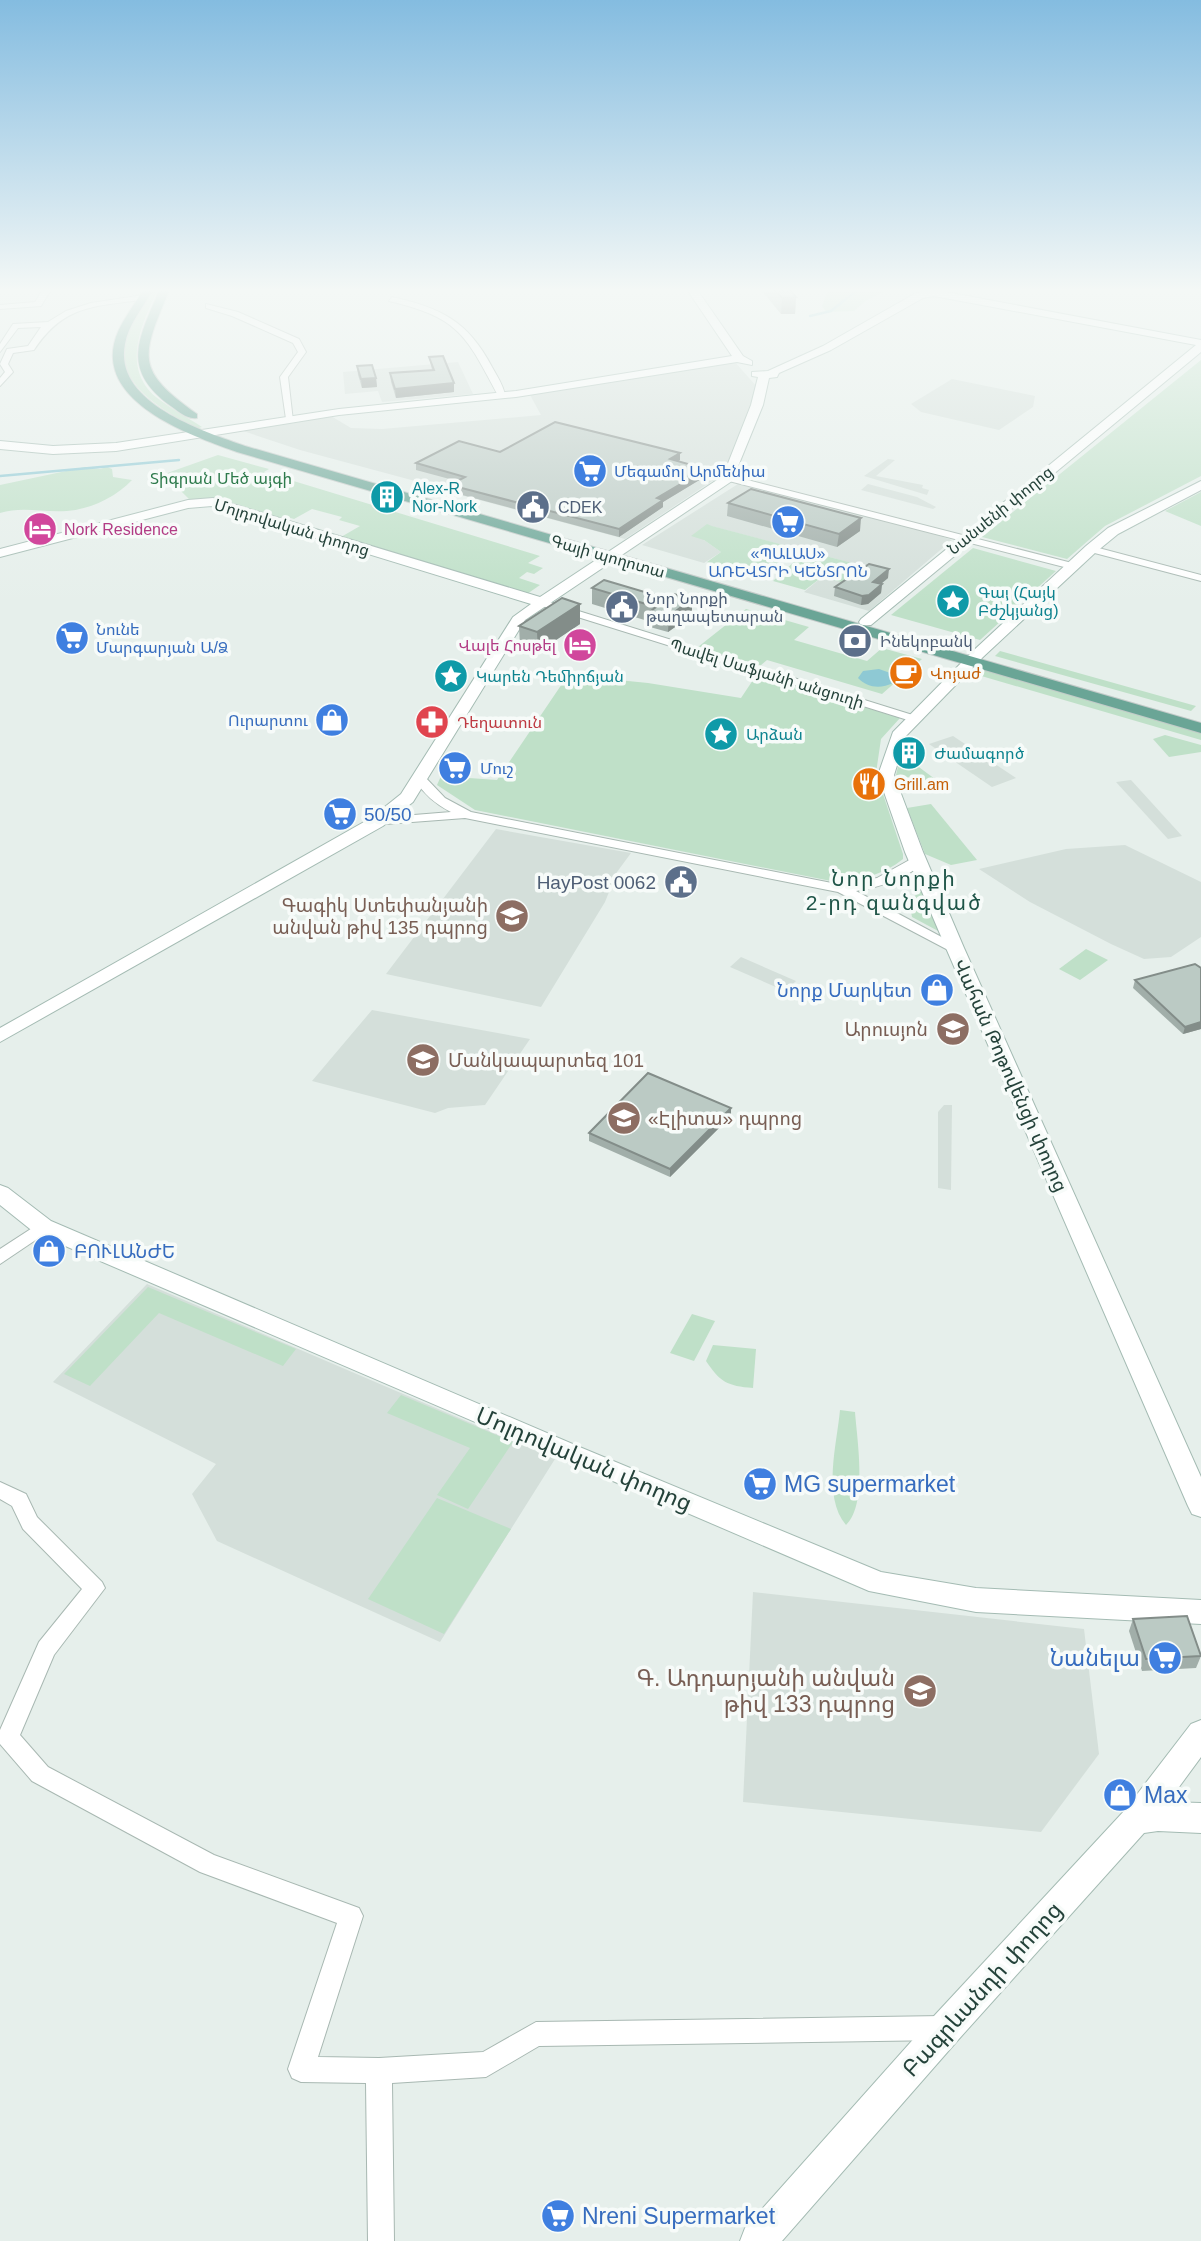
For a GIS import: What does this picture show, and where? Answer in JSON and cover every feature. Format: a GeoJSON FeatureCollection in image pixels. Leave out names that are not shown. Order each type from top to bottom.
{"type":"FeatureCollection","features":[{"type":"Feature","properties":{"kind":"main road","name":"Գայի պողոտա"},"geometry":{"type":"LineString","coordinates":[[136,396],[200,435],[974,658],[1201,728]]}},
{"type":"Feature","properties":{"kind":"main road","name":"Գայի պողոտա"},"geometry":{"type":"LineString","coordinates":[[163,396],[217,431],[300,459],[614,553],[866,622],[974,658],[1201,718]]}},
{"type":"Feature","properties":{"kind":"street"},"geometry":{"type":"LineString","coordinates":[[287,396],[290,419]]}},
{"type":"Feature","properties":{"kind":"street"},"geometry":{"type":"LineString","coordinates":[[0,446],[86,449],[200,435],[290,419],[497,396]]}},
{"type":"Feature","properties":{"kind":"street"},"geometry":{"type":"LineString","coordinates":[[0,1036],[377,822],[407,798],[520,617],[728,478],[759,396]]}},
{"type":"Feature","properties":{"kind":"street","name":"Նանսենի փողոց"},"geometry":{"type":"LineString","coordinates":[[866,622],[1139,396]]}},
{"type":"Feature","properties":{"kind":"street"},"geometry":{"type":"LineString","coordinates":[[728,478],[1072,566]]}},
{"type":"Feature","properties":{"kind":"street"},"geometry":{"type":"LineString","coordinates":[[974,658],[1112,531],[1201,485]]}},
{"type":"Feature","properties":{"kind":"street","name":"Մոլդովական փողոց"},"geometry":{"type":"LineString","coordinates":[[0,553],[188,504],[214,502],[540,602]]}},
{"type":"Feature","properties":{"kind":"street"},"geometry":{"type":"LineString","coordinates":[[1091,549],[1201,578]]}},
{"type":"Feature","properties":{"kind":"street","name":"Պավել Սաֆյանի անցուղի"},"geometry":{"type":"LineString","coordinates":[[540,602],[915,719]]}},
{"type":"Feature","properties":{"kind":"street","name":"Վահան Թոթովենցի փողոց"},"geometry":{"type":"LineString","coordinates":[[974,658],[899,735],[886,775],[918,861],[955,948],[1201,1506]]}},
{"type":"Feature","properties":{"kind":"street"},"geometry":{"type":"LineString","coordinates":[[420,779],[430,794],[444,806],[468,815],[842,889],[955,948]]}},
{"type":"Feature","properties":{"kind":"street"},"geometry":{"type":"LineString","coordinates":[[377,822],[468,815]]}},
{"type":"Feature","properties":{"kind":"street"},"geometry":{"type":"LineString","coordinates":[[842,889],[892,878],[918,861]]}},
{"type":"Feature","properties":{"kind":"street","name":"Մոլդովական փողոց"},"geometry":{"type":"LineString","coordinates":[[0,1192],[43,1227],[573,1455],[879,1583],[976,1600],[1201,1612]]}},
{"type":"Feature","properties":{"kind":"street"},"geometry":{"type":"LineString","coordinates":[[0,1258],[43,1227]]}},
{"type":"Feature","properties":{"kind":"street"},"geometry":{"type":"LineString","coordinates":[[0,1490],[19,1500],[30,1523],[95,1588],[46,1649],[8,1737],[40,1774],[208,1864],[351,1916],[301,2069],[379,2071],[486,2064],[536,2034],[946,2028]]}},
{"type":"Feature","properties":{"kind":"street","name":"Բագրևանդի փողոց"},"geometry":{"type":"LineString","coordinates":[[758,2241],[946,2028],[1136,1820],[1201,1734]]}},
{"type":"Feature","properties":{"kind":"street"},"geometry":{"type":"LineString","coordinates":[[1136,1820],[1158,1816],[1201,1818]]}},
{"type":"Feature","properties":{"kind":"street"},"geometry":{"type":"LineString","coordinates":[[379,2071],[381,2241]]}},
{"type":"Feature","properties":{"kind":"shaded area"},"geometry":{"type":"Polygon","coordinates":[[[380,396],[455,396],[382,402],[380,396]]]}},
{"type":"Feature","properties":{"kind":"shaded area"},"geometry":{"type":"Polygon","coordinates":[[[530,396],[755,396],[726,476],[712,481],[625,539],[300,450],[237,429],[331,416],[351,428],[382,429],[541,415],[530,396]]]}},
{"type":"Feature","properties":{"kind":"shaded area"},"geometry":{"type":"Polygon","coordinates":[[[925,396],[1035,396],[1033,407],[999,430],[921,412],[911,404],[925,396]]]}},
{"type":"Feature","properties":{"kind":"shaded area"},"geometry":{"type":"Polygon","coordinates":[[[888,459],[895,460],[876,476],[923,485],[922,488],[929,490],[927,495],[864,476],[888,459]]]}},
{"type":"Feature","properties":{"kind":"shaded area"},"geometry":{"type":"Polygon","coordinates":[[[738,484],[952,540],[869,611],[804,592],[822,577],[867,567],[707,525],[704,540],[721,552],[704,563],[642,545],[738,484]]]}},
{"type":"Feature","properties":{"kind":"shaded area"},"geometry":{"type":"Polygon","coordinates":[[[868,484],[917,497],[936,507],[933,509],[861,490],[868,484]]]}},
{"type":"Feature","properties":{"kind":"shaded area"},"geometry":{"type":"Polygon","coordinates":[[[953,736],[1016,778],[992,787],[929,744],[953,736]]]}},
{"type":"Feature","properties":{"kind":"shaded area"},"geometry":{"type":"Polygon","coordinates":[[[1131,780],[1182,836],[1168,839],[1116,782],[1131,780]]]}},
{"type":"Feature","properties":{"kind":"shaded area","name":"Գագիկ Ստեփանյանի անվան թիվ 135 դպրոց"},"geometry":{"type":"Polygon","coordinates":[[[496,829],[631,853],[617,872],[605,902],[541,1007],[386,974],[496,829]]]}},
{"type":"Feature","properties":{"kind":"shaded area"},"geometry":{"type":"Polygon","coordinates":[[[1125,845],[1201,882],[1201,937],[1171,957],[1144,959],[1111,944],[1030,902],[979,869],[1066,849],[1125,845]]]}},
{"type":"Feature","properties":{"kind":"shaded area"},"geometry":{"type":"Polygon","coordinates":[[[741,957],[796,981],[785,991],[730,967],[741,957]]]}},
{"type":"Feature","properties":{"kind":"shaded area","name":"Մանկապարտեզ 101"},"geometry":{"type":"Polygon","coordinates":[[[372,1010],[530,1039],[485,1105],[448,1108],[435,1113],[312,1081],[372,1010]]]}},
{"type":"Feature","properties":{"kind":"shaded area"},"geometry":{"type":"Polygon","coordinates":[[[944,1105],[952,1105],[951,1190],[938,1188],[938,1112],[944,1105]]]}},
{"type":"Feature","properties":{"kind":"shaded area"},"geometry":{"type":"Polygon","coordinates":[[[147,1284],[555,1459],[440,1642],[217,1541],[192,1494],[216,1464],[53,1382],[147,1284]]]}},
{"type":"Feature","properties":{"kind":"shaded area","name":"Գ. Ադդարյանի անվան թիվ 133 դպրոց"},"geometry":{"type":"Polygon","coordinates":[[[753,1592],[1084,1629],[1099,1754],[1041,1832],[743,1802],[753,1592]]]}},
{"type":"Feature","properties":{"kind":"green space"},"geometry":{"type":"Polygon","coordinates":[[[146,396],[155,396],[202,427],[196,429],[146,396]]]}},
{"type":"Feature","properties":{"kind":"green space"},"geometry":{"type":"Polygon","coordinates":[[[1157,396],[1201,396],[1201,476],[1105,526],[1067,559],[982,537],[1157,396]]]}},
{"type":"Feature","properties":{"kind":"green space","name":"Տիգրան Մեծ այգի"},"geometry":{"type":"Polygon","coordinates":[[[218,455],[269,469],[264,472],[540,556],[528,563],[543,568],[534,574],[527,572],[519,578],[540,585],[527,594],[341,537],[360,526],[339,520],[342,517],[312,509],[294,519],[284,516],[280,518],[227,501],[189,499],[177,487],[180,480],[156,477],[218,455]]]}},
{"type":"Feature","properties":{"kind":"green space"},"geometry":{"type":"Polygon","coordinates":[[[85,467],[107,467],[112,469],[113,477],[132,480],[111,497],[85,508],[0,513],[0,485],[85,467]]]}},
{"type":"Feature","properties":{"kind":"green space"},"geometry":{"type":"Polygon","coordinates":[[[1201,492],[1201,526],[1165,511],[1201,492]]]}},
{"type":"Feature","properties":{"kind":"green space"},"geometry":{"type":"Polygon","coordinates":[[[707,524],[795,548],[761,578],[707,562],[721,552],[704,540],[691,536],[707,524]]]}},
{"type":"Feature","properties":{"kind":"green space"},"geometry":{"type":"Polygon","coordinates":[[[973,548],[1056,571],[980,640],[891,615],[973,548]]]}},
{"type":"Feature","properties":{"kind":"green space"},"geometry":{"type":"Polygon","coordinates":[[[806,551],[868,567],[845,583],[822,577],[805,590],[773,581],[806,551]]]}},
{"type":"Feature","properties":{"kind":"green space"},"geometry":{"type":"Polygon","coordinates":[[[746,609],[809,627],[794,640],[867,661],[882,648],[922,659],[882,694],[767,660],[760,666],[698,647],[746,609]]]}},
{"type":"Feature","properties":{"kind":"green space"},"geometry":{"type":"Polygon","coordinates":[[[1000,651],[1196,706],[1191,711],[995,656],[1000,651]]]}},
{"type":"Feature","properties":{"kind":"green space"},"geometry":{"type":"Polygon","coordinates":[[[984,669],[1201,732],[1201,740],[978,675],[984,669]]]}},
{"type":"Feature","properties":{"kind":"green space"},"geometry":{"type":"Polygon","coordinates":[[[757,674],[900,718],[881,739],[876,773],[903,859],[869,876],[831,881],[475,810],[437,785],[441,776],[497,780],[568,675],[648,683],[741,698],[757,674]]]}},
{"type":"Feature","properties":{"kind":"green space"},"geometry":{"type":"Polygon","coordinates":[[[1165,735],[1201,745],[1201,752],[1169,757],[1153,739],[1165,735]]]}},
{"type":"Feature","properties":{"kind":"green space"},"geometry":{"type":"Polygon","coordinates":[[[900,758],[908,759],[939,782],[928,783],[924,778],[897,781],[900,758]]]}},
{"type":"Feature","properties":{"kind":"green space"},"geometry":{"type":"Polygon","coordinates":[[[931,804],[977,860],[951,865],[925,854],[907,808],[931,804]]]}},
{"type":"Feature","properties":{"kind":"green space"},"geometry":{"type":"Polygon","coordinates":[[[923,890],[940,932],[912,917],[910,906],[916,902],[913,897],[923,890]]]}},
{"type":"Feature","properties":{"kind":"green space"},"geometry":{"type":"Polygon","coordinates":[[[1086,949],[1108,960],[1080,980],[1059,969],[1086,949]]]}},
{"type":"Feature","properties":{"kind":"green space"},"geometry":{"type":"Polygon","coordinates":[[[148,1287],[296,1349],[283,1366],[159,1313],[90,1386],[64,1374],[148,1287]]]}},
{"type":"Feature","properties":{"kind":"green space"},"geometry":{"type":"Polygon","coordinates":[[[692,1314],[715,1321],[694,1361],[670,1353],[692,1314]]]}},
{"type":"Feature","properties":{"kind":"green space"},"geometry":{"type":"Polygon","coordinates":[[[713,1345],[756,1349],[753,1388],[730,1384],[716,1374],[706,1361],[713,1345]]]}},
{"type":"Feature","properties":{"kind":"green space"},"geometry":{"type":"Polygon","coordinates":[[[401,1395],[513,1442],[468,1509],[437,1495],[470,1448],[387,1413],[401,1395]]]}},
{"type":"Feature","properties":{"kind":"green space"},"geometry":{"type":"Polygon","coordinates":[[[840,1410],[855,1412],[860,1471],[857,1503],[853,1516],[846,1525],[839,1513],[833,1485],[840,1410]]]}},
{"type":"Feature","properties":{"kind":"green space"},"geometry":{"type":"Polygon","coordinates":[[[437,1498],[511,1529],[444,1634],[368,1599],[437,1498]]]}},
{"type":"Feature","properties":{"kind":"water"},"geometry":{"type":"Polygon","coordinates":[[[879,669],[893,674],[893,683],[874,687],[858,678],[863,671],[879,669]]]}},
{"type":"Feature","properties":{"kind":"building","name":"Մեգամոլ Արմենիա"},"geometry":{"type":"Polygon","coordinates":[[[555,422],[680,453],[670,459],[706,469],[657,498],[663,500],[619,529],[450,485],[465,477],[416,463],[459,441],[500,452],[555,422]]]}},
{"type":"Feature","properties":{"kind":"building"},"geometry":{"type":"Polygon","coordinates":[[[751,489],[861,518],[839,534],[728,503],[751,489]]]}},
{"type":"Feature","properties":{"kind":"building"},"geometry":{"type":"Polygon","coordinates":[[[869,564],[889,569],[873,582],[882,584],[869,595],[862,596],[835,587],[869,564]]]}},
{"type":"Feature","properties":{"kind":"building"},"geometry":{"type":"Polygon","coordinates":[[[604,580],[668,599],[674,594],[692,599],[669,616],[651,611],[656,607],[592,588],[604,580]]]}},
{"type":"Feature","properties":{"kind":"building"},"geometry":{"type":"Polygon","coordinates":[[[562,598],[580,604],[537,632],[519,626],[562,598]]]}},
{"type":"Feature","properties":{"kind":"building"},"geometry":{"type":"Polygon","coordinates":[[[1195,964],[1201,968],[1201,1022],[1185,1027],[1135,980],[1195,964]]]}},
{"type":"Feature","properties":{"kind":"building"},"geometry":{"type":"Polygon","coordinates":[[[648,1073],[731,1108],[670,1169],[589,1133],[648,1073]]]}},
{"type":"Feature","properties":{"kind":"building"},"geometry":{"type":"Polygon","coordinates":[[[1187,1616],[1201,1656],[1146,1659],[1133,1619],[1187,1616]]]}},
{"type":"Feature","properties":{"kind":"waterway"},"geometry":{"type":"LineString","coordinates":[[0,476],[179,460]]}},
{"type":"Feature","properties":{"kind":"place","name":"Մեգամոլ Արմենիա"},"geometry":{"type":"Point","coordinates":[590,471]}},
{"type":"Feature","properties":{"kind":"place","name":"Alex-R Nor-Nork"},"geometry":{"type":"Point","coordinates":[387,497]}},
{"type":"Feature","properties":{"kind":"place","name":"CDEK"},"geometry":{"type":"Point","coordinates":[533,507]}},
{"type":"Feature","properties":{"kind":"place","name":"«ՊԱԼԱՍ» ԱՌԵՎՏՐԻ ԿԵՆՏՐՈՆ"},"geometry":{"type":"Point","coordinates":[788,522]}},
{"type":"Feature","properties":{"kind":"place","name":"Nork Residence"},"geometry":{"type":"Point","coordinates":[40,529]}},
{"type":"Feature","properties":{"kind":"place","name":"Գայ (Հայկ Բժշկյանց)"},"geometry":{"type":"Point","coordinates":[953,601]}},
{"type":"Feature","properties":{"kind":"place","name":"Նոր Նորքի թաղապետարան"},"geometry":{"type":"Point","coordinates":[622,607]}},
{"type":"Feature","properties":{"kind":"place","name":"Նունե Մարգարյան Ա/Ձ"},"geometry":{"type":"Point","coordinates":[72,638]}},
{"type":"Feature","properties":{"kind":"place","name":"Ինեկոբանկ"},"geometry":{"type":"Point","coordinates":[855,641]}},
{"type":"Feature","properties":{"kind":"place","name":"Վալե Հոսթել"},"geometry":{"type":"Point","coordinates":[580,645]}},
{"type":"Feature","properties":{"kind":"place","name":"Վոյաժ"},"geometry":{"type":"Point","coordinates":[906,673]}},
{"type":"Feature","properties":{"kind":"place","name":"Կարեն Դեմիրճյան"},"geometry":{"type":"Point","coordinates":[451,676]}},
{"type":"Feature","properties":{"kind":"place","name":"Ուրարտու"},"geometry":{"type":"Point","coordinates":[332,720]}},
{"type":"Feature","properties":{"kind":"place","name":"Դեղատուն"},"geometry":{"type":"Point","coordinates":[432,722]}},
{"type":"Feature","properties":{"kind":"place","name":"Արձան"},"geometry":{"type":"Point","coordinates":[721,734]}},
{"type":"Feature","properties":{"kind":"place","name":"Ժամագործ"},"geometry":{"type":"Point","coordinates":[909,753]}},
{"type":"Feature","properties":{"kind":"place","name":"Մուշ"},"geometry":{"type":"Point","coordinates":[455,768]}},
{"type":"Feature","properties":{"kind":"place","name":"Grill.am"},"geometry":{"type":"Point","coordinates":[869,784]}},
{"type":"Feature","properties":{"kind":"place","name":"50/50"},"geometry":{"type":"Point","coordinates":[340,814]}},
{"type":"Feature","properties":{"kind":"place","name":"HayPost 0062"},"geometry":{"type":"Point","coordinates":[681,882]}},
{"type":"Feature","properties":{"kind":"place","name":"Գագիկ Ստեփանյանի անվան թիվ 135 դպրոց"},"geometry":{"type":"Point","coordinates":[512,916]}},
{"type":"Feature","properties":{"kind":"place","name":"Նորք Մարկետ"},"geometry":{"type":"Point","coordinates":[937,990]}},
{"type":"Feature","properties":{"kind":"place","name":"Արուսյոն"},"geometry":{"type":"Point","coordinates":[953,1029]}},
{"type":"Feature","properties":{"kind":"place","name":"Մանկապարտեզ 101"},"geometry":{"type":"Point","coordinates":[423,1060]}},
{"type":"Feature","properties":{"kind":"place","name":"«Էլիտա» դպրոց"},"geometry":{"type":"Point","coordinates":[624,1118]}},
{"type":"Feature","properties":{"kind":"place","name":"ԲՈՒԼԱՆԺԵ"},"geometry":{"type":"Point","coordinates":[49,1251]}},
{"type":"Feature","properties":{"kind":"place","name":"MG supermarket"},"geometry":{"type":"Point","coordinates":[760,1484]}},
{"type":"Feature","properties":{"kind":"place","name":"Նանելա"},"geometry":{"type":"Point","coordinates":[1165,1658]}},
{"type":"Feature","properties":{"kind":"place","name":"Գ. Ադդարյանի անվան թիվ 133 դպրոց"},"geometry":{"type":"Point","coordinates":[920,1691]}},
{"type":"Feature","properties":{"kind":"place","name":"Max"},"geometry":{"type":"Point","coordinates":[1120,1795]}},
{"type":"Feature","properties":{"kind":"place","name":"Nreni Supermarket"},"geometry":{"type":"Point","coordinates":[558,2216]}},
{"type":"Feature","properties":{"kind":"district","name":"Նոր Նորքի 2-րդ զանգված"},"geometry":{"type":"Point","coordinates":[894,891]}}]}
